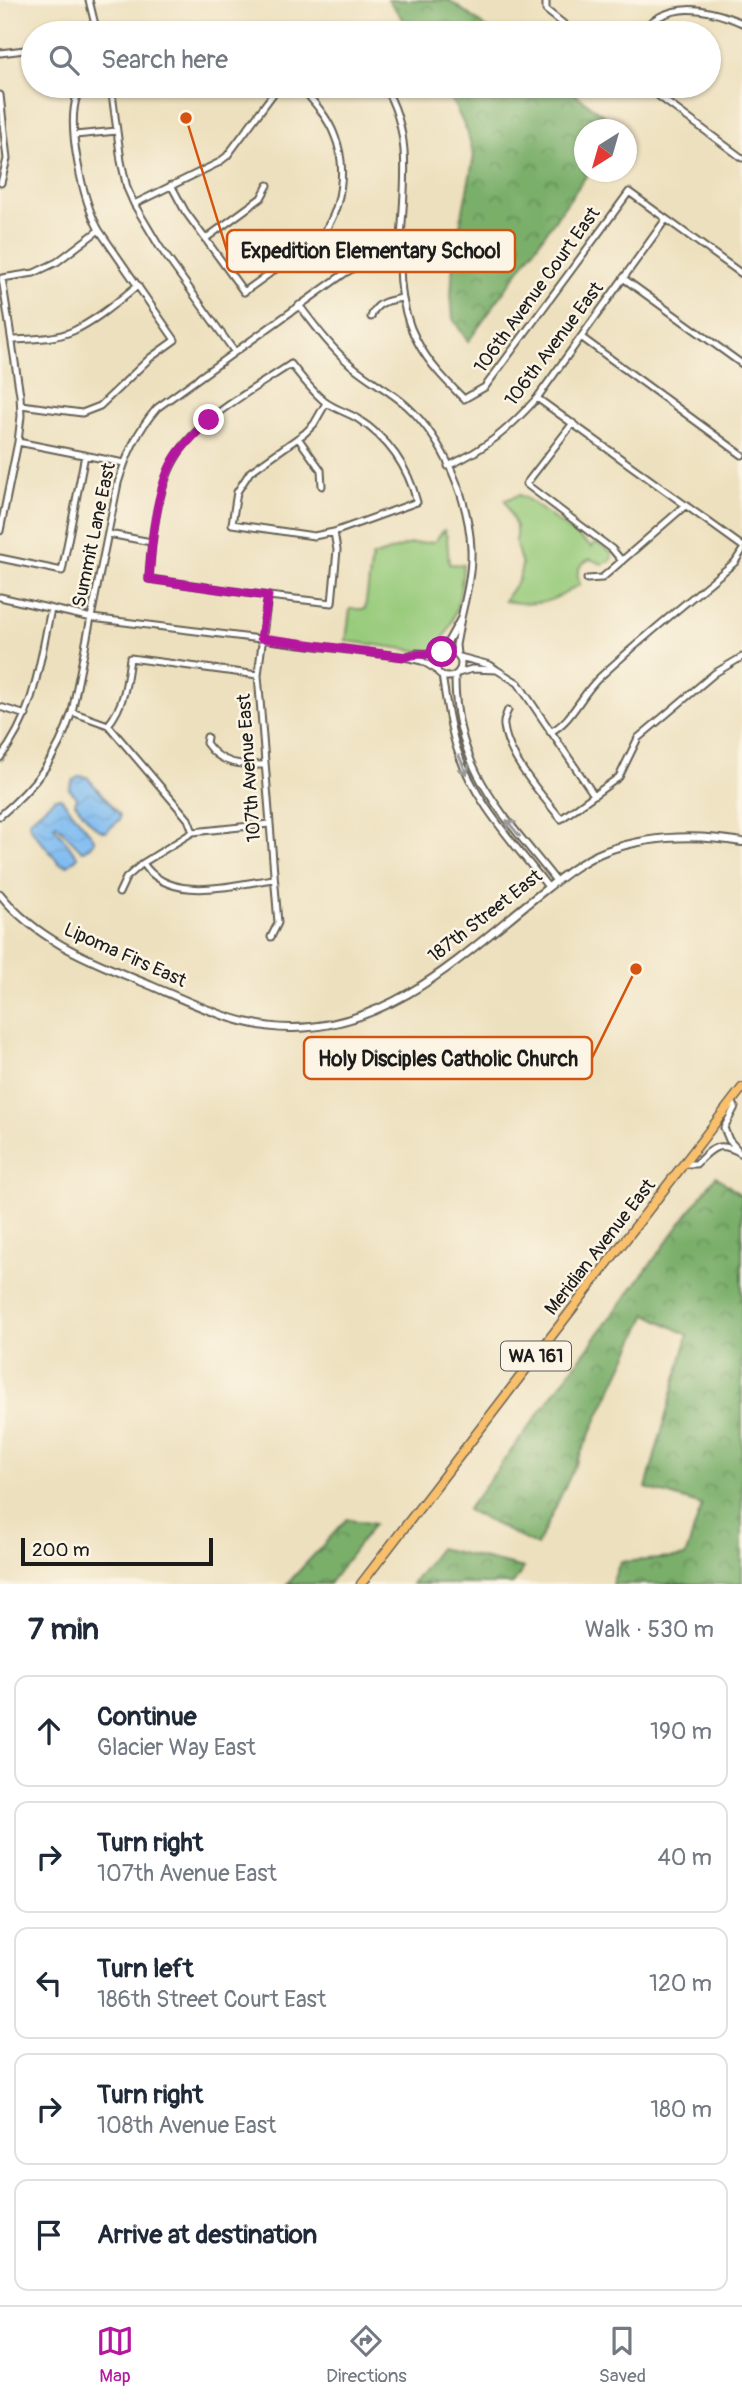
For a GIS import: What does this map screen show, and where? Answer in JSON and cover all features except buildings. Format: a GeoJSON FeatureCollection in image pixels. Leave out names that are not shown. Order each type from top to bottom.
{"type":"FeatureCollection","features":[{"type":"Feature","properties":{"kind":"main road","name":"WA 161"},"geometry":{"type":"LineString","coordinates":[[732,1101],[742,1088]]}},
{"type":"Feature","properties":{"kind":"main road","name":"Meridian Avenue East"},"geometry":{"type":"LineString","coordinates":[[360,1584],[732,1101]]}},
{"type":"Feature","properties":{"kind":"street"},"geometry":{"type":"LineString","coordinates":[[89,0],[94,21]]}},
{"type":"Feature","properties":{"kind":"street"},"geometry":{"type":"LineString","coordinates":[[545,3],[547,12],[559,21]]}},
{"type":"Feature","properties":{"kind":"street"},"geometry":{"type":"LineString","coordinates":[[654,21],[684,9],[713,12],[742,23]]}},
{"type":"Feature","properties":{"kind":"street"},"geometry":{"type":"LineString","coordinates":[[0,53],[21,50]]}},
{"type":"Feature","properties":{"kind":"street"},"geometry":{"type":"LineString","coordinates":[[0,95],[7,159],[1,183]]}},
{"type":"Feature","properties":{"kind":"street"},"geometry":{"type":"LineString","coordinates":[[21,405],[82,414],[100,406],[175,340],[99,230],[86,199],[75,135],[73,112],[76,98]]}},
{"type":"Feature","properties":{"kind":"street"},"geometry":{"type":"LineString","coordinates":[[113,98],[124,175],[134,204],[159,246],[234,351]]}},
{"type":"Feature","properties":{"kind":"street"},"geometry":{"type":"LineString","coordinates":[[134,204],[227,156],[270,98]]}},
{"type":"Feature","properties":{"kind":"street"},"geometry":{"type":"LineString","coordinates":[[171,185],[185,211],[243,292],[320,237],[337,208],[340,179],[335,136],[310,98]]}},
{"type":"Feature","properties":{"kind":"street"},"geometry":{"type":"LineString","coordinates":[[370,317],[373,309],[382,302],[402,298],[401,257],[407,164],[402,129],[389,98]]}},
{"type":"Feature","properties":{"kind":"street"},"geometry":{"type":"LineString","coordinates":[[661,98],[742,158]]}},
{"type":"Feature","properties":{"kind":"street"},"geometry":{"type":"LineString","coordinates":[[75,135],[117,131]]}},
{"type":"Feature","properties":{"kind":"street"},"geometry":{"type":"LineString","coordinates":[[205,239],[261,198],[268,185]]}},
{"type":"Feature","properties":{"kind":"street","name":"106th Avenue Court East"},"geometry":{"type":"LineString","coordinates":[[402,298],[415,339],[431,365],[464,399],[485,387],[629,192],[666,219]]}},
{"type":"Feature","properties":{"kind":"street"},"geometry":{"type":"LineString","coordinates":[[666,219],[742,274]]}},
{"type":"Feature","properties":{"kind":"street","name":"106th Avenue East"},"geometry":{"type":"LineString","coordinates":[[448,466],[489,445],[537,398],[666,219]]}},
{"type":"Feature","properties":{"kind":"street"},"geometry":{"type":"LineString","coordinates":[[0,531],[18,442],[21,405],[2,278],[34,273],[57,262],[99,230]]}},
{"type":"Feature","properties":{"kind":"street","name":"Summit Lane East"},"geometry":{"type":"LineString","coordinates":[[0,816],[27,793],[50,763],[66,730],[124,463],[142,426],[157,408],[299,305],[368,260],[401,257]]}},
{"type":"Feature","properties":{"kind":"street"},"geometry":{"type":"LineString","coordinates":[[623,278],[742,364]]}},
{"type":"Feature","properties":{"kind":"street"},"geometry":{"type":"LineString","coordinates":[[12,341],[72,332],[101,314],[138,285]]}},
{"type":"Feature","properties":{"kind":"street"},"geometry":{"type":"LineString","coordinates":[[299,305],[326,340],[352,366],[408,407],[426,428],[448,466],[462,499],[471,551],[467,594],[456,645],[462,665],[456,674],[458,724],[474,770],[504,816],[555,881]]}},
{"type":"Feature","properties":{"kind":"street"},"geometry":{"type":"LineString","coordinates":[[581,337],[742,455]]}},
{"type":"Feature","properties":{"kind":"street"},"geometry":{"type":"LineString","coordinates":[[326,402],[314,424],[250,472],[237,492],[232,524],[314,536],[334,532],[418,502],[402,463],[381,438],[358,419],[326,402],[290,364],[209,420],[175,457],[166,478],[152,542],[149,579],[332,603],[337,550],[334,532]]}},
{"type":"Feature","properties":{"kind":"street"},"geometry":{"type":"LineString","coordinates":[[537,398],[742,549],[735,562],[598,678],[567,720],[550,732]]}},
{"type":"Feature","properties":{"kind":"street"},"geometry":{"type":"LineString","coordinates":[[573,423],[526,484],[612,549],[622,561]]}},
{"type":"Feature","properties":{"kind":"street"},"geometry":{"type":"LineString","coordinates":[[298,438],[321,470],[322,486]]}},
{"type":"Feature","properties":{"kind":"street"},"geometry":{"type":"LineString","coordinates":[[18,442],[124,463]]}},
{"type":"Feature","properties":{"kind":"street"},"geometry":{"type":"LineString","coordinates":[[0,558],[62,571],[85,455]]}},
{"type":"Feature","properties":{"kind":"street"},"geometry":{"type":"LineString","coordinates":[[587,579],[602,578],[685,505]]}},
{"type":"Feature","properties":{"kind":"street"},"geometry":{"type":"LineString","coordinates":[[109,534],[152,542]]}},
{"type":"Feature","properties":{"kind":"street","name":"107th Avenue East"},"geometry":{"type":"LineString","coordinates":[[268,596],[258,675],[278,923],[271,937]]}},
{"type":"Feature","properties":{"kind":"street"},"geometry":{"type":"LineString","coordinates":[[0,597],[92,618],[405,657],[422,661],[440,673],[456,674],[472,669],[497,670]]}},
{"type":"Feature","properties":{"kind":"street"},"geometry":{"type":"LineString","coordinates":[[0,758],[18,733],[30,706],[51,609]]}},
{"type":"Feature","properties":{"kind":"street"},"geometry":{"type":"LineString","coordinates":[[461,618],[435,662],[440,673],[451,730],[466,773],[487,807],[548,887]]}},
{"type":"Feature","properties":{"kind":"street"},"geometry":{"type":"LineString","coordinates":[[405,657],[416,653],[440,653],[450,650],[490,665],[518,683],[594,795]]}},
{"type":"Feature","properties":{"kind":"street"},"geometry":{"type":"LineString","coordinates":[[508,710],[503,723],[511,748],[535,786],[561,819],[619,777],[638,738],[715,673],[742,657]]}},
{"type":"Feature","properties":{"kind":"street"},"geometry":{"type":"LineString","coordinates":[[108,725],[115,717],[124,697],[130,658],[258,675]]}},
{"type":"Feature","properties":{"kind":"street"},"geometry":{"type":"LineString","coordinates":[[0,707],[26,715]]}},
{"type":"Feature","properties":{"kind":"street"},"geometry":{"type":"LineString","coordinates":[[72,712],[108,725],[188,819],[193,832]]}},
{"type":"Feature","properties":{"kind":"street"},"geometry":{"type":"LineString","coordinates":[[207,737],[206,743],[220,759],[235,764],[265,765]]}},
{"type":"Feature","properties":{"kind":"street"},"geometry":{"type":"LineString","coordinates":[[119,893],[126,878],[143,863],[193,832],[269,824]]}},
{"type":"Feature","properties":{"kind":"street","name":"187th Street East"},"geometry":{"type":"LineString","coordinates":[[250,1023],[293,1028],[339,1023],[390,1005],[447,969],[555,881],[605,852],[642,840],[705,836],[742,842]]}},
{"type":"Feature","properties":{"kind":"street"},"geometry":{"type":"LineString","coordinates":[[143,863],[149,873],[161,882],[177,888],[203,888],[274,879]]}},
{"type":"Feature","properties":{"kind":"street","name":"Lipoma Firs East"},"geometry":{"type":"LineString","coordinates":[[0,894],[12,910],[65,948],[213,1012],[250,1023]]}},
{"type":"Feature","properties":{"kind":"street"},"geometry":{"type":"LineString","coordinates":[[732,1101],[735,1107],[724,1128],[729,1140],[740,1153]]}},
{"type":"Feature","properties":{"kind":"street"},"geometry":{"type":"LineString","coordinates":[[684,1164],[696,1164],[715,1147],[726,1146],[740,1153]]}},
{"type":"Feature","properties":{"kind":"green space"},"geometry":{"type":"Polygon","coordinates":[[[388,0],[449,0],[478,21],[405,21],[388,0]]]}},
{"type":"Feature","properties":{"kind":"green space"},"geometry":{"type":"Polygon","coordinates":[[[451,98],[580,98],[608,119],[574,119],[574,182],[582,182],[468,342],[453,319],[451,296],[453,260],[474,156],[467,131],[451,98]]]}},
{"type":"Feature","properties":{"kind":"green space"},"geometry":{"type":"Polygon","coordinates":[[[519,495],[592,547],[596,542],[612,553],[611,561],[602,564],[590,559],[586,561],[578,572],[580,584],[561,596],[527,604],[504,601],[519,579],[522,565],[516,545],[516,527],[505,500],[519,495]]]}},
{"type":"Feature","properties":{"kind":"green space"},"geometry":{"type":"Polygon","coordinates":[[[444,530],[449,564],[463,565],[459,599],[452,621],[435,651],[346,641],[350,609],[365,609],[372,557],[410,544],[434,542],[444,530]]]}},
{"type":"Feature","properties":{"kind":"green space"},"geometry":{"type":"Polygon","coordinates":[[[716,1176],[742,1196],[742,1584],[612,1584],[620,1562],[685,1557],[702,1505],[646,1488],[688,1335],[647,1314],[537,1546],[467,1510],[716,1176]]]}},
{"type":"Feature","properties":{"kind":"green space"},"geometry":{"type":"Polygon","coordinates":[[[347,1519],[374,1524],[329,1584],[287,1584],[347,1519]]]}},
{"type":"Feature","properties":{"kind":"green space"},"geometry":{"type":"Polygon","coordinates":[[[439,1548],[524,1568],[513,1584],[412,1584],[439,1548]]]}},
{"type":"Feature","properties":{"kind":"water"},"geometry":{"type":"Polygon","coordinates":[[[80,776],[87,777],[120,815],[120,819],[106,832],[93,825],[75,803],[77,797],[69,789],[73,780],[80,776]]]}},
{"type":"Feature","properties":{"kind":"water"},"geometry":{"type":"Polygon","coordinates":[[[55,798],[61,798],[94,838],[94,842],[82,851],[56,824],[54,826],[78,857],[67,866],[60,864],[30,828],[29,821],[55,798]]]}},
{"type":"Feature","properties":{"kind":"place","name":"Expedition Elementary School"},"geometry":{"type":"Point","coordinates":[186,118]}},
{"type":"Feature","properties":{"kind":"place","name":"Holy Disciples Catholic Church"},"geometry":{"type":"Point","coordinates":[636,969]}},
{"type":"Feature","properties":{"kind":"route"},"geometry":{"type":"LineString","coordinates":[[209,420],[175,457],[166,478],[152,542],[149,579],[268,596],[261,638],[405,657],[416,653],[442,652]]}}]}
